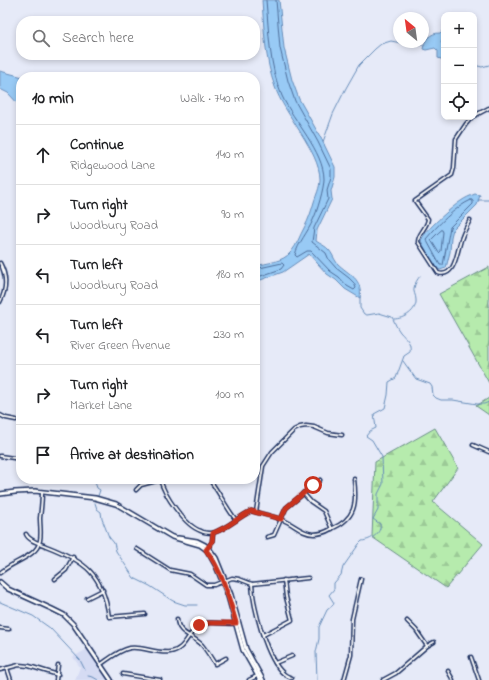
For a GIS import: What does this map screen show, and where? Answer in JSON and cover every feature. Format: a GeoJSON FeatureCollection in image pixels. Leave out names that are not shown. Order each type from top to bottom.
{"type":"FeatureCollection","features":[{"type":"Feature","properties":{"kind":"street"},"geometry":{"type":"LineString","coordinates":[[477,115],[489,108]]}},
{"type":"Feature","properties":{"kind":"street"},"geometry":{"type":"LineString","coordinates":[[470,120],[456,139],[454,168],[452,175],[416,201],[428,219],[425,228],[418,237],[418,242],[435,270],[440,274],[447,273],[452,268],[462,237],[470,220]]}},
{"type":"Feature","properties":{"kind":"street"},"geometry":{"type":"LineString","coordinates":[[0,265],[4,270],[6,283],[0,302]]}},
{"type":"Feature","properties":{"kind":"street"},"geometry":{"type":"LineString","coordinates":[[0,415],[16,420]]}},
{"type":"Feature","properties":{"kind":"street"},"geometry":{"type":"LineString","coordinates":[[256,512],[263,466],[272,452],[294,430],[306,426],[314,427],[328,433],[342,435]]}},
{"type":"Feature","properties":{"kind":"street"},"geometry":{"type":"LineString","coordinates":[[473,445],[489,452]]}},
{"type":"Feature","properties":{"kind":"street"},"geometry":{"type":"LineString","coordinates":[[0,456],[16,458]]}},
{"type":"Feature","properties":{"kind":"street"},"geometry":{"type":"LineString","coordinates":[[162,484],[175,509],[192,526],[200,531],[213,533],[223,530],[251,511],[281,519],[293,524],[302,531],[314,534],[341,526],[349,518],[354,510],[356,496],[354,479]]}},
{"type":"Feature","properties":{"kind":"street"},"geometry":{"type":"LineString","coordinates":[[267,537],[274,535],[286,508],[320,480]]}},
{"type":"Feature","properties":{"kind":"street"},"geometry":{"type":"LineString","coordinates":[[136,490],[140,485],[143,484]]}},
{"type":"Feature","properties":{"kind":"street"},"geometry":{"type":"LineString","coordinates":[[213,484],[220,493],[226,507],[236,520]]}},
{"type":"Feature","properties":{"kind":"street"},"geometry":{"type":"LineString","coordinates":[[0,494],[15,492],[42,492],[95,498],[116,504],[172,537],[197,541],[216,558],[224,581],[231,595],[243,650],[260,680]]}},
{"type":"Feature","properties":{"kind":"street"},"geometry":{"type":"LineString","coordinates":[[0,573],[33,552],[39,543],[41,533],[40,519],[42,492]]}},
{"type":"Feature","properties":{"kind":"street"},"geometry":{"type":"LineString","coordinates":[[303,493],[311,502],[324,511],[332,529]]}},
{"type":"Feature","properties":{"kind":"street"},"geometry":{"type":"LineString","coordinates":[[207,549],[212,542],[213,533]]}},
{"type":"Feature","properties":{"kind":"street"},"geometry":{"type":"LineString","coordinates":[[26,534],[39,543],[73,557],[90,570],[103,590],[107,600],[109,616],[145,614]]}},
{"type":"Feature","properties":{"kind":"street"},"geometry":{"type":"LineString","coordinates":[[138,549],[170,570],[190,574],[206,585],[214,585],[232,578],[252,584],[308,578]]}},
{"type":"Feature","properties":{"kind":"street"},"geometry":{"type":"LineString","coordinates":[[55,579],[66,570],[73,557]]}},
{"type":"Feature","properties":{"kind":"street"},"geometry":{"type":"LineString","coordinates":[[344,680],[351,655],[352,619],[361,579]]}},
{"type":"Feature","properties":{"kind":"street"},"geometry":{"type":"LineString","coordinates":[[263,635],[292,620],[286,597],[284,580]]}},
{"type":"Feature","properties":{"kind":"street"},"geometry":{"type":"LineString","coordinates":[[0,582],[8,589],[64,615],[73,624],[111,680]]}},
{"type":"Feature","properties":{"kind":"street"},"geometry":{"type":"LineString","coordinates":[[252,584],[252,593],[263,635],[276,663],[284,674],[292,678]]}},
{"type":"Feature","properties":{"kind":"street"},"geometry":{"type":"LineString","coordinates":[[87,598],[103,590]]}},
{"type":"Feature","properties":{"kind":"street"},"geometry":{"type":"LineString","coordinates":[[177,620],[177,626],[180,630],[202,644],[215,664],[226,658]]}},
{"type":"Feature","properties":{"kind":"street"},"geometry":{"type":"LineString","coordinates":[[407,621],[416,630],[427,646]]}},
{"type":"Feature","properties":{"kind":"street"},"geometry":{"type":"LineString","coordinates":[[100,665],[124,650],[131,648],[169,652],[176,650],[183,645],[199,625],[208,623],[237,623]]}},
{"type":"Feature","properties":{"kind":"street"},"geometry":{"type":"LineString","coordinates":[[237,623],[246,649],[263,680]]}},
{"type":"Feature","properties":{"kind":"street"},"geometry":{"type":"LineString","coordinates":[[0,628],[9,629]]}},
{"type":"Feature","properties":{"kind":"street"},"geometry":{"type":"LineString","coordinates":[[384,680],[396,673],[427,646],[434,642]]}},
{"type":"Feature","properties":{"kind":"street"},"geometry":{"type":"LineString","coordinates":[[276,663],[292,656]]}},
{"type":"Feature","properties":{"kind":"street"},"geometry":{"type":"LineString","coordinates":[[471,658],[479,680]]}},
{"type":"Feature","properties":{"kind":"street"},"geometry":{"type":"LineString","coordinates":[[0,670],[19,665],[29,666],[58,675]]}},
{"type":"Feature","properties":{"kind":"street"},"geometry":{"type":"LineString","coordinates":[[56,680],[58,675],[58,665]]}},
{"type":"Feature","properties":{"kind":"street"},"geometry":{"type":"LineString","coordinates":[[7,668],[10,680]]}},
{"type":"Feature","properties":{"kind":"street"},"geometry":{"type":"LineString","coordinates":[[448,671],[453,680]]}},
{"type":"Feature","properties":{"kind":"street"},"geometry":{"type":"LineString","coordinates":[[123,674],[160,680]]}},
{"type":"Feature","properties":{"kind":"street"},"geometry":{"type":"LineString","coordinates":[[249,680],[257,676]]}},
{"type":"Feature","properties":{"kind":"shaded area"},"geometry":{"type":"Polygon","coordinates":[[[93,646],[103,668],[111,680],[75,680],[80,667],[73,657],[93,646]]]}},
{"type":"Feature","properties":{"kind":"green space"},"geometry":{"type":"Polygon","coordinates":[[[489,267],[489,383],[439,294],[489,267]]]}},
{"type":"Feature","properties":{"kind":"green space"},"geometry":{"type":"Polygon","coordinates":[[[489,398],[489,415],[476,406],[489,398]]]}},
{"type":"Feature","properties":{"kind":"green space"},"geometry":{"type":"Polygon","coordinates":[[[435,428],[458,468],[433,502],[483,544],[446,588],[372,537],[375,462],[435,428]]]}},
{"type":"Feature","properties":{"kind":"water"},"geometry":{"type":"Polygon","coordinates":[[[262,0],[279,0],[284,48],[292,80],[299,99],[335,167],[335,177],[331,191],[332,199],[317,230],[316,241],[325,246],[337,263],[357,281],[360,291],[360,298],[345,289],[327,274],[309,254],[283,272],[260,280],[260,265],[284,258],[295,246],[310,215],[320,182],[318,168],[314,157],[275,87],[269,66],[262,0]]]}},
{"type":"Feature","properties":{"kind":"water"},"geometry":{"type":"Polygon","coordinates":[[[441,32],[441,59],[438,58],[438,51],[435,48],[426,50],[423,49],[429,48],[429,36],[441,32]]]}},
{"type":"Feature","properties":{"kind":"water"},"geometry":{"type":"Polygon","coordinates":[[[0,71],[16,75],[16,102],[8,93],[0,89],[0,71]]]}},
{"type":"Feature","properties":{"kind":"water"},"geometry":{"type":"Polygon","coordinates":[[[475,194],[480,195],[477,205],[453,229],[446,268],[440,270],[435,267],[421,241],[432,226],[445,214],[463,200],[475,194]]]}},
{"type":"Feature","properties":{"kind":"waterway"},"geometry":{"type":"LineString","coordinates":[[323,142],[333,114],[359,65],[381,44],[393,41]]}},
{"type":"Feature","properties":{"kind":"waterway"},"geometry":{"type":"LineString","coordinates":[[477,66],[482,67],[489,65]]}},
{"type":"Feature","properties":{"kind":"waterway"},"geometry":{"type":"LineString","coordinates":[[478,200],[489,200]]}},
{"type":"Feature","properties":{"kind":"waterway"},"geometry":{"type":"LineString","coordinates":[[394,319],[406,316],[414,308],[416,304],[414,288],[420,276]]}},
{"type":"Feature","properties":{"kind":"waterway"},"geometry":{"type":"LineString","coordinates":[[317,680],[316,652],[319,639],[319,627],[327,610],[334,603],[329,595],[334,589],[334,583],[341,575],[343,567],[359,544],[362,541],[375,536],[380,527],[380,524],[373,519],[378,510],[378,494],[383,484],[382,457],[372,440],[366,436],[370,431],[376,428],[374,414],[385,408],[389,382],[396,378],[404,356],[410,352],[410,344],[400,332],[392,317],[379,313],[364,314],[360,308],[360,297]]}},
{"type":"Feature","properties":{"kind":"waterway"},"geometry":{"type":"LineString","coordinates":[[403,361],[416,379],[430,384],[433,395],[436,398],[441,400],[453,400],[477,404],[489,402]]}},
{"type":"Feature","properties":{"kind":"waterway"},"geometry":{"type":"LineString","coordinates":[[96,484],[97,488],[100,490],[98,496]]}},
{"type":"Feature","properties":{"kind":"waterway"},"geometry":{"type":"LineString","coordinates":[[95,503],[97,509],[101,512],[102,519],[109,537],[114,543],[116,551],[134,578],[150,586],[173,601],[185,605],[197,605]]}},
{"type":"Feature","properties":{"kind":"waterway"},"geometry":{"type":"LineString","coordinates":[[0,602],[33,616],[50,628],[80,660],[85,670]]}},
{"type":"Feature","properties":{"kind":"waterway"},"geometry":{"type":"LineString","coordinates":[[88,676],[98,680]]}},
{"type":"Feature","properties":{"kind":"route"},"geometry":{"type":"LineString","coordinates":[[199,625],[208,623],[236,623],[228,596],[216,566],[212,557],[206,550],[212,542],[213,533],[223,530],[244,514],[251,511],[281,519],[286,508],[313,485]]}}]}
